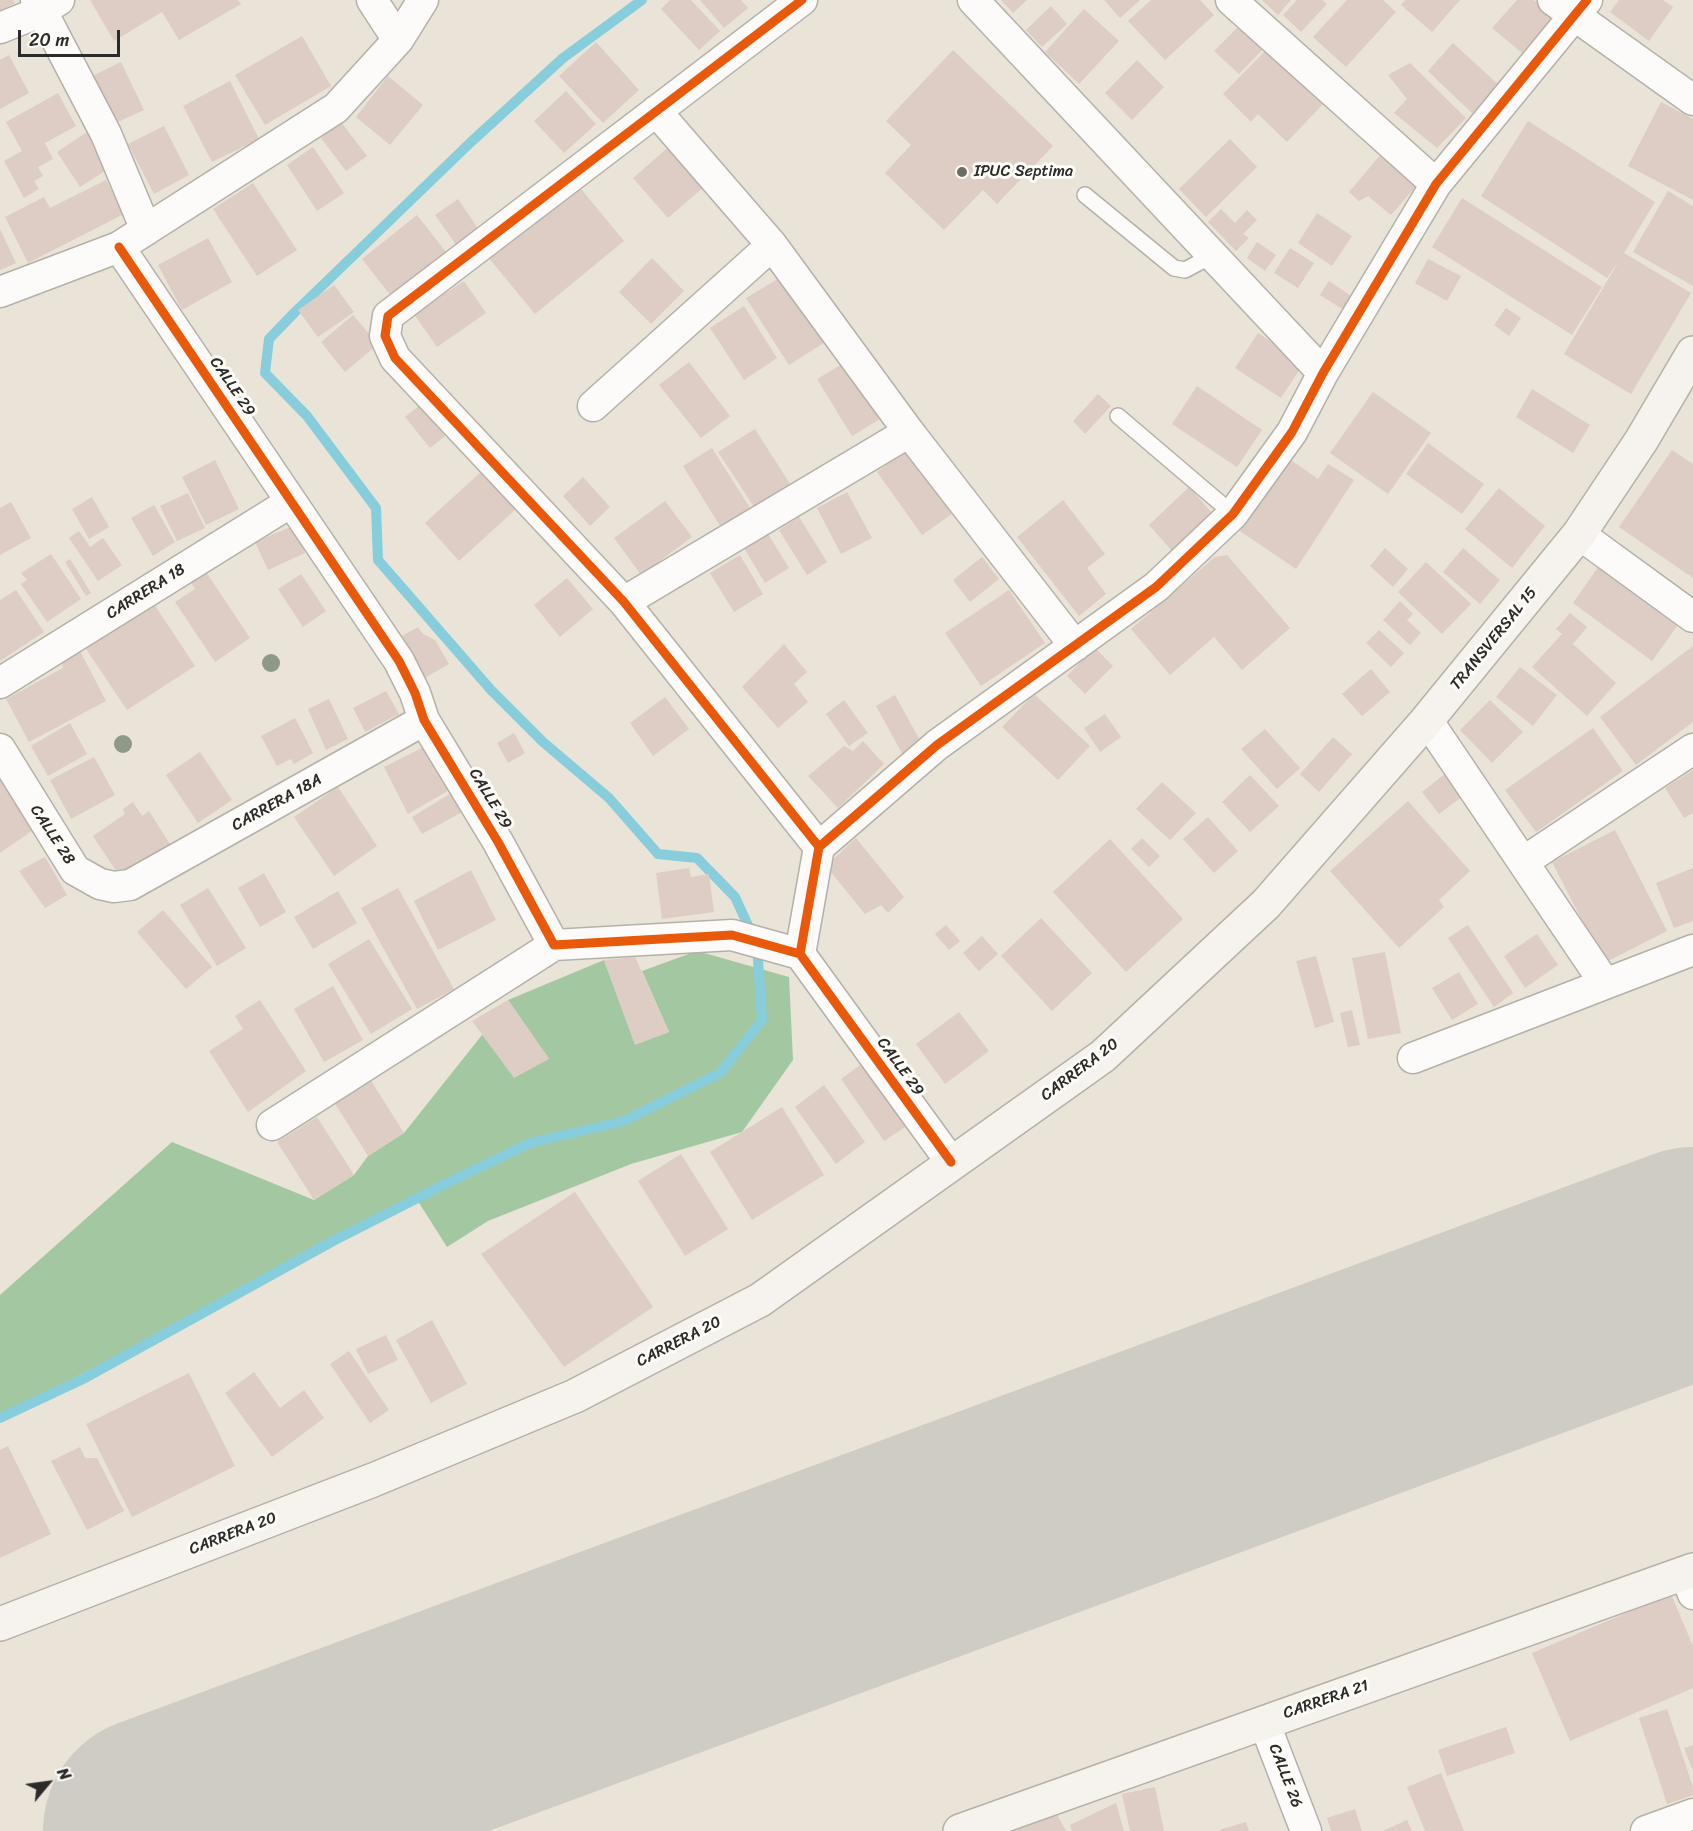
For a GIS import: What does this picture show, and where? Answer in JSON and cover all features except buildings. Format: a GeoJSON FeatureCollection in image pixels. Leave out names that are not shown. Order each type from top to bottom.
{"type":"FeatureCollection","features":[{"type":"Feature","properties":{"kind":"main road","name":"TRANSVERSAL 15"},"geometry":{"type":"LineString","coordinates":[[1266,904],[1427,720],[1579,534],[1641,441],[1693,353]]}},
{"type":"Feature","properties":{"kind":"main road","name":"CARRERA 20"},"geometry":{"type":"LineString","coordinates":[[0,1624],[373,1480],[575,1396],[760,1300],[1103,1056],[1266,904]]}},
{"type":"Feature","properties":{"kind":"main road","name":"CARRERA 21"},"geometry":{"type":"LineString","coordinates":[[960,1831],[1263,1722],[1690,1579]]}},
{"type":"Feature","properties":{"kind":"street"},"geometry":{"type":"LineString","coordinates":[[372,0],[398,40]]}},
{"type":"Feature","properties":{"kind":"street"},"geometry":{"type":"LineString","coordinates":[[0,292],[119,247],[336,108],[398,40],[423,0]]}},
{"type":"Feature","properties":{"kind":"street"},"geometry":{"type":"LineString","coordinates":[[801,0],[388,316],[385,336],[395,358],[624,602],[819,846]]}},
{"type":"Feature","properties":{"kind":"street"},"geometry":{"type":"LineString","coordinates":[[973,0],[1323,373]]}},
{"type":"Feature","properties":{"kind":"street"},"geometry":{"type":"LineString","coordinates":[[1231,0],[1436,184]]}},
{"type":"Feature","properties":{"kind":"street"},"geometry":{"type":"LineString","coordinates":[[0,28],[46,4],[106,134],[146,230]]}},
{"type":"Feature","properties":{"kind":"street"},"geometry":{"type":"LineString","coordinates":[[272,1125],[554,945],[732,934],[800,954],[819,846],[937,745],[1156,587],[1233,513],[1292,432],[1323,373],[1436,184],[1571,6],[1693,100]]}},
{"type":"Feature","properties":{"kind":"street"},"geometry":{"type":"LineString","coordinates":[[656,111],[772,245],[909,432],[1075,646]]}},
{"type":"Feature","properties":{"kind":"street"},"geometry":{"type":"LineString","coordinates":[[593,406],[772,245]]}},
{"type":"Feature","properties":{"kind":"street","name":"CALLE 29"},"geometry":{"type":"LineString","coordinates":[[119,247],[399,661],[415,693],[424,720],[498,842],[554,945]]}},
{"type":"Feature","properties":{"kind":"street"},"geometry":{"type":"LineString","coordinates":[[624,602],[909,432]]}},
{"type":"Feature","properties":{"kind":"street","name":"CARRERA 18"},"geometry":{"type":"LineString","coordinates":[[0,682],[291,502]]}},
{"type":"Feature","properties":{"kind":"street"},"geometry":{"type":"LineString","coordinates":[[1579,534],[1693,617]]}},
{"type":"Feature","properties":{"kind":"street","name":"CARRERA 18A"},"geometry":{"type":"LineString","coordinates":[[130,885],[424,720]]}},
{"type":"Feature","properties":{"kind":"street"},"geometry":{"type":"LineString","coordinates":[[1427,720],[1604,982]]}},
{"type":"Feature","properties":{"kind":"street","name":"CALLE 28"},"geometry":{"type":"LineString","coordinates":[[0,748],[75,870],[100,884],[114,887],[130,885]]}},
{"type":"Feature","properties":{"kind":"street"},"geometry":{"type":"LineString","coordinates":[[1523,862],[1693,749]]}},
{"type":"Feature","properties":{"kind":"street"},"geometry":{"type":"LineString","coordinates":[[1413,1058],[1604,982],[1693,950]]}},
{"type":"Feature","properties":{"kind":"street","name":"CALLE 29"},"geometry":{"type":"LineString","coordinates":[[800,954],[951,1162]]}},
{"type":"Feature","properties":{"kind":"street","name":"CALLE 26"},"geometry":{"type":"LineString","coordinates":[[1263,1722],[1306,1831]]}},
{"type":"Feature","properties":{"kind":"street"},"geometry":{"type":"LineString","coordinates":[[1646,1831],[1693,1814]]}},
{"type":"Feature","properties":{"kind":"lane"},"geometry":{"type":"LineString","coordinates":[[1085,195],[1174,268],[1185,270],[1213,255]]}},
{"type":"Feature","properties":{"kind":"lane"},"geometry":{"type":"LineString","coordinates":[[1118,416],[1233,513]]}},
{"type":"Feature","properties":{"kind":"green space"},"geometry":{"type":"Polygon","coordinates":[[[697,951],[789,977],[793,1060],[742,1132],[631,1164],[488,1221],[447,1247],[416,1198],[0,1417],[0,1295],[172,1142],[314,1200],[354,1175],[368,1156],[404,1133],[482,1035],[549,1059],[508,1000],[604,960],[635,1044],[669,1032],[642,971],[697,951]]]}},
{"type":"Feature","properties":{"kind":"waterway"},"geometry":{"type":"LineString","coordinates":[[0,1418],[83,1379],[333,1241],[530,1143],[624,1121],[720,1073],[762,1020],[757,945],[735,897],[697,858],[658,854],[609,798],[543,742],[491,690],[378,560],[376,508],[307,416],[265,373],[269,339],[295,312],[471,142],[563,58],[642,0]]}},
{"type":"Feature","properties":{"kind":"runway"},"geometry":{"type":"LineString","coordinates":[[158,1831],[1693,1262]]}},
{"type":"Feature","properties":{"kind":"cycle path"},"geometry":{"type":"LineString","coordinates":[[800,954],[819,847],[624,602],[395,358],[385,336],[388,316],[802,0]]}},
{"type":"Feature","properties":{"kind":"cycle path"},"geometry":{"type":"LineString","coordinates":[[819,847],[937,745],[1156,587],[1233,514],[1292,432],[1323,373],[1436,184],[1587,0]]}},
{"type":"Feature","properties":{"kind":"cycle path"},"geometry":{"type":"LineString","coordinates":[[119,247],[399,661],[415,693],[424,720],[498,842],[554,945],[732,935],[800,954],[951,1162]]}},
{"type":"Feature","properties":{"kind":"place","name":"IPUC Septima"},"geometry":{"type":"Point","coordinates":[962,172]}}]}
